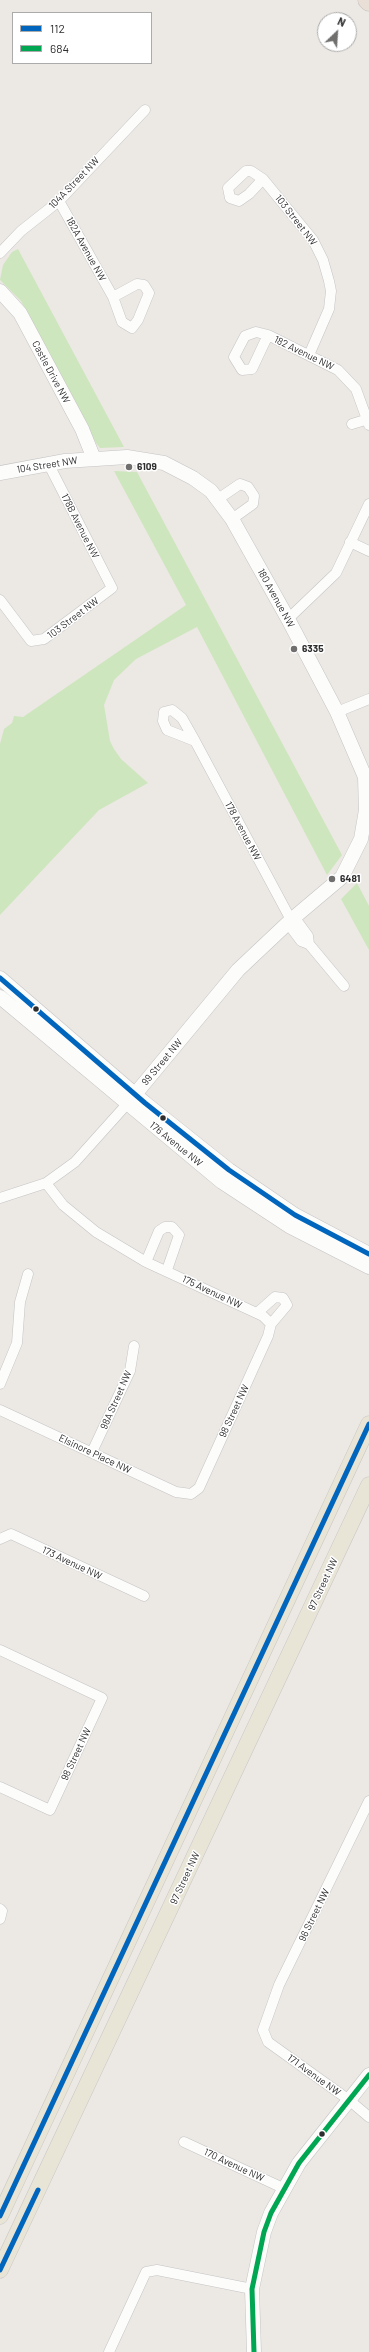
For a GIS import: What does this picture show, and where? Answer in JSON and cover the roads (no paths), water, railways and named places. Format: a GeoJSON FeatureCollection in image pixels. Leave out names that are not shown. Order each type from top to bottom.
{"type":"FeatureCollection","features":[{"type":"Feature","properties":{"kind":"main road"},"geometry":{"type":"LineString","coordinates":[[0,2216],[369,1424]]}},
{"type":"Feature","properties":{"kind":"main road","name":"97 Street NW"},"geometry":{"type":"LineString","coordinates":[[0,2270],[369,1485]]}},
{"type":"Feature","properties":{"kind":"street","name":"104A Street NW"},"geometry":{"type":"LineString","coordinates":[[0,253],[9,242],[59,201],[145,110]]}},
{"type":"Feature","properties":{"kind":"street","name":"103 Street NW"},"geometry":{"type":"LineString","coordinates":[[262,179],[313,240],[323,260],[330,281],[331,291],[329,309],[309,355]]}},
{"type":"Feature","properties":{"kind":"street","name":"182A Avenue NW"},"geometry":{"type":"LineString","coordinates":[[59,201],[113,297]]}},
{"type":"Feature","properties":{"kind":"street","name":"Castle Drive NW"},"geometry":{"type":"LineString","coordinates":[[0,291],[20,313],[82,429],[94,459]]}},
{"type":"Feature","properties":{"kind":"street","name":"182 Avenue NW"},"geometry":{"type":"LineString","coordinates":[[268,336],[338,370],[356,389],[368,422]]}},
{"type":"Feature","properties":{"kind":"street"},"geometry":{"type":"LineString","coordinates":[[352,424],[368,422]]}},
{"type":"Feature","properties":{"kind":"street","name":"180 Avenue NW"},"geometry":{"type":"LineString","coordinates":[[94,459],[127,457],[164,463],[193,478],[211,491],[232,519],[288,619],[337,712]]}},
{"type":"Feature","properties":{"kind":"street","name":"104 Street NW"},"geometry":{"type":"LineString","coordinates":[[0,473],[48,463],[94,459]]}},
{"type":"Feature","properties":{"kind":"street","name":"178B Avenue NW"},"geometry":{"type":"LineString","coordinates":[[48,463],[112,588]]}},
{"type":"Feature","properties":{"kind":"street"},"geometry":{"type":"LineString","coordinates":[[218,499],[240,484],[248,487],[254,496],[253,504],[232,519]]}},
{"type":"Feature","properties":{"kind":"street"},"geometry":{"type":"LineString","coordinates":[[288,619],[336,573],[369,504]]}},
{"type":"Feature","properties":{"kind":"street"},"geometry":{"type":"LineString","coordinates":[[350,542],[369,551]]}},
{"type":"Feature","properties":{"kind":"street","name":"103 Street NW"},"geometry":{"type":"LineString","coordinates":[[0,600],[31,641],[44,639],[112,588]]}},
{"type":"Feature","properties":{"kind":"street"},"geometry":{"type":"LineString","coordinates":[[337,712],[369,699]]}},
{"type":"Feature","properties":{"kind":"street","name":"99 Street NW"},"geometry":{"type":"LineString","coordinates":[[0,1198],[46,1183],[75,1162],[131,1099],[238,970],[291,920],[342,876],[361,839],[368,810],[365,777],[337,712]]}},
{"type":"Feature","properties":{"kind":"street","name":"178 Avenue NW"},"geometry":{"type":"LineString","coordinates":[[195,741],[291,920]]}},
{"type":"Feature","properties":{"kind":"street"},"geometry":{"type":"LineString","coordinates":[[291,920],[297,921],[308,936],[309,944],[344,986]]}},
{"type":"Feature","properties":{"kind":"street","name":"176 Avenue NW"},"geometry":{"type":"LineString","coordinates":[[0,978],[131,1099],[245,1198],[308,1236],[369,1267]]}},
{"type":"Feature","properties":{"kind":"street","name":"176 Avenue NW"},"geometry":{"type":"LineString","coordinates":[[0,997],[131,1099],[246,1183],[295,1215],[369,1254]]}},
{"type":"Feature","properties":{"kind":"street","name":"175 Avenue NW"},"geometry":{"type":"LineString","coordinates":[[46,1183],[63,1205],[96,1232],[146,1262],[257,1313],[269,1320],[271,1324]]}},
{"type":"Feature","properties":{"kind":"street"},"geometry":{"type":"LineString","coordinates":[[146,1262],[159,1232],[165,1227],[172,1227],[179,1235],[166,1270]]}},
{"type":"Feature","properties":{"kind":"street"},"geometry":{"type":"LineString","coordinates":[[0,1384],[17,1344],[20,1302],[28,1274]]}},
{"type":"Feature","properties":{"kind":"street"},"geometry":{"type":"LineString","coordinates":[[257,1313],[275,1297],[283,1298],[287,1305],[271,1324]]}},
{"type":"Feature","properties":{"kind":"street","name":"98 Street NW"},"geometry":{"type":"LineString","coordinates":[[191,1494],[199,1488],[268,1336],[271,1324]]}},
{"type":"Feature","properties":{"kind":"street","name":"98A Street NW"},"geometry":{"type":"LineString","coordinates":[[92,1452],[130,1371],[134,1346]]}},
{"type":"Feature","properties":{"kind":"street","name":"Elsinore Place NW"},"geometry":{"type":"LineString","coordinates":[[0,1410],[176,1492],[191,1494]]}},
{"type":"Feature","properties":{"kind":"street","name":"173 Avenue NW"},"geometry":{"type":"LineString","coordinates":[[0,1539],[1,1537],[11,1534],[144,1596]]}},
{"type":"Feature","properties":{"kind":"street","name":"98 Street NW"},"geometry":{"type":"LineString","coordinates":[[0,1650],[102,1698],[50,1810],[0,1787]]}},
{"type":"Feature","properties":{"kind":"street","name":"96 Street NW"},"geometry":{"type":"LineString","coordinates":[[263,2030],[279,1985],[369,1801]]}},
{"type":"Feature","properties":{"kind":"street","name":"171 Avenue NW"},"geometry":{"type":"LineString","coordinates":[[263,2030],[268,2042],[349,2100],[369,2118]]}},
{"type":"Feature","properties":{"kind":"street"},"geometry":{"type":"LineString","coordinates":[[254,2352],[252,2289],[264,2232],[283,2188],[308,2150],[369,2075]]}},
{"type":"Feature","properties":{"kind":"street","name":"170 Avenue NW"},"geometry":{"type":"LineString","coordinates":[[184,2142],[283,2188]]}},
{"type":"Feature","properties":{"kind":"street"},"geometry":{"type":"LineString","coordinates":[[109,2352],[146,2272],[157,2270],[252,2289]]}},
{"type":"Feature","properties":{"kind":"place","name":"6109"},"geometry":{"type":"Point","coordinates":[129,467]}},
{"type":"Feature","properties":{"kind":"place","name":"6335"},"geometry":{"type":"Point","coordinates":[294,649]}},
{"type":"Feature","properties":{"kind":"place","name":"6481"},"geometry":{"type":"Point","coordinates":[332,879]}}]}
